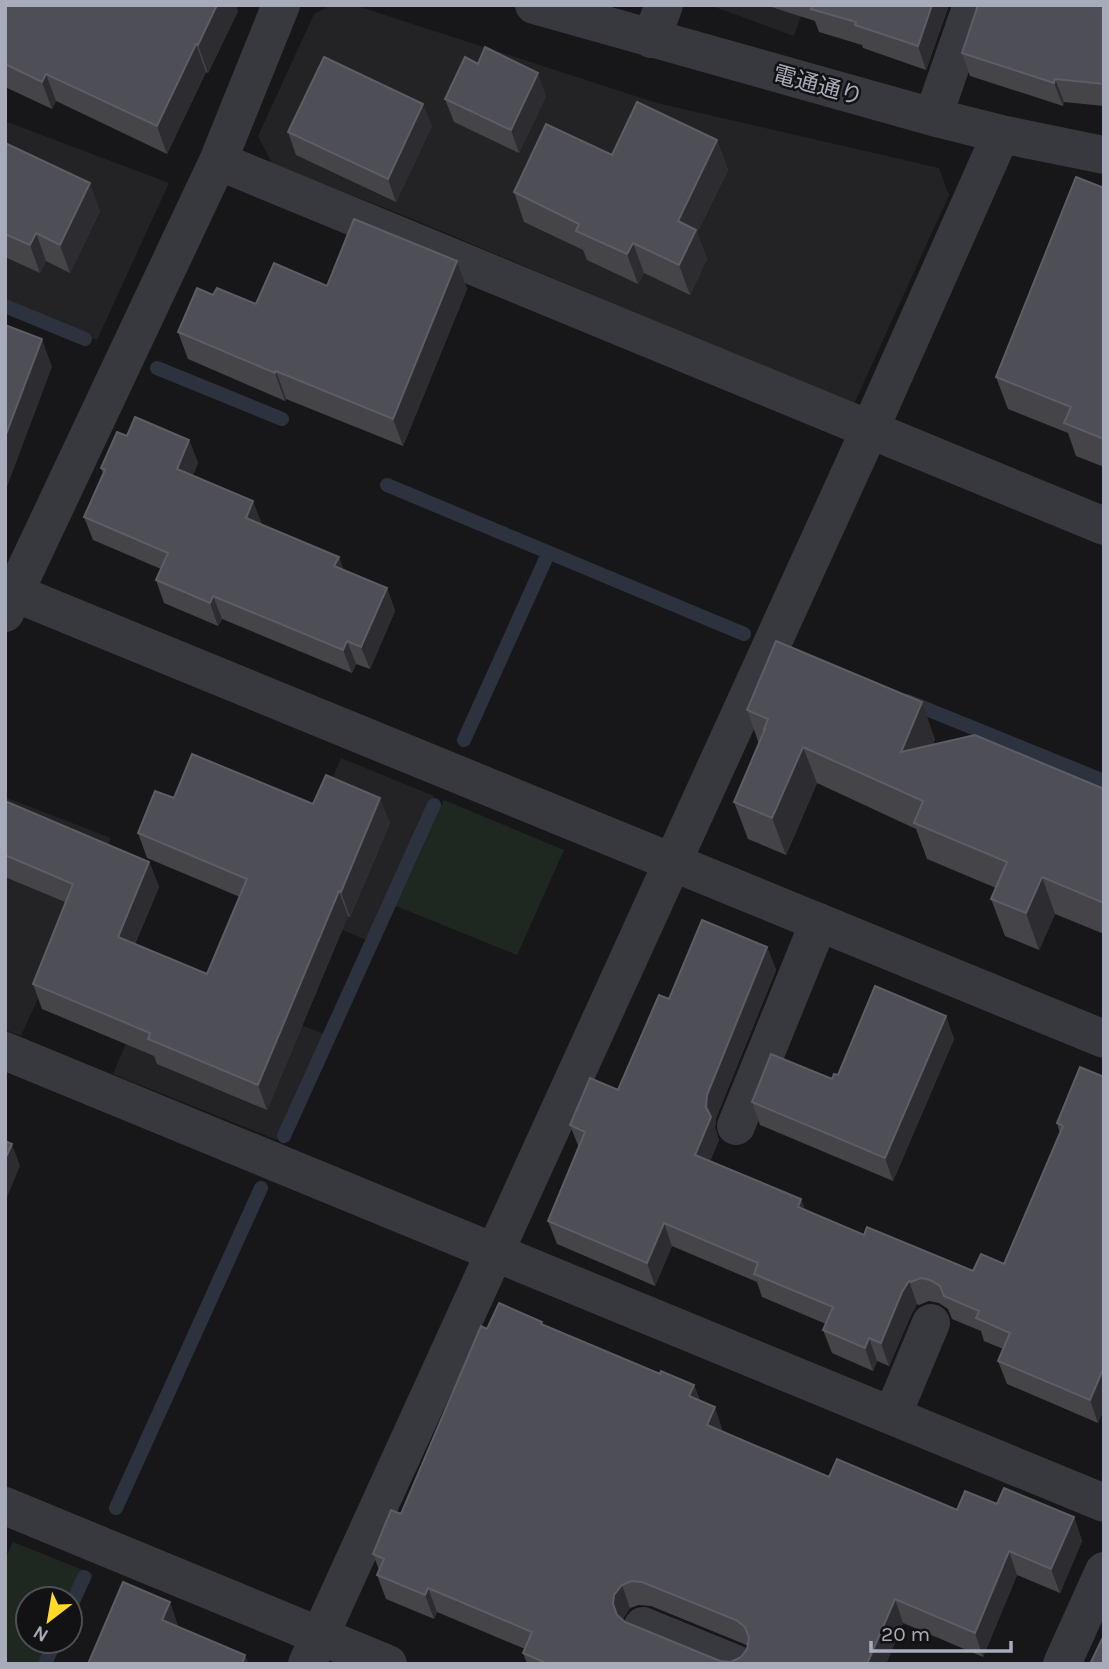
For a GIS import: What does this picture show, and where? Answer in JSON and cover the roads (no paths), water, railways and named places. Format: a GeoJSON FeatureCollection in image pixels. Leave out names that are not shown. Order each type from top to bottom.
{"type":"FeatureCollection","features":[{"type":"Feature","properties":{"kind":"street"},"geometry":{"type":"LineString","coordinates":[[281,5],[218,161],[8,598],[672,862],[1104,1039]]}},
{"type":"Feature","properties":{"kind":"street","name":"電通通り"},"geometry":{"type":"LineString","coordinates":[[534,5],[658,22],[933,117],[1104,155]]}},
{"type":"Feature","properties":{"kind":"street"},"geometry":{"type":"LineString","coordinates":[[933,117],[972,5]]}},
{"type":"Feature","properties":{"kind":"street"},"geometry":{"type":"LineString","coordinates":[[314,1650],[870,429],[1001,134]]}},
{"type":"Feature","properties":{"kind":"street"},"geometry":{"type":"LineString","coordinates":[[218,161],[1104,526]]}},
{"type":"Feature","properties":{"kind":"street"},"geometry":{"type":"LineString","coordinates":[[736,1126],[819,922]]}},
{"type":"Feature","properties":{"kind":"street"},"geometry":{"type":"LineString","coordinates":[[5,1051],[1104,1503]]}},
{"type":"Feature","properties":{"kind":"street"},"geometry":{"type":"LineString","coordinates":[[892,1416],[931,1323]]}},
{"type":"Feature","properties":{"kind":"street"},"geometry":{"type":"LineString","coordinates":[[5,1506],[314,1650],[388,1664]]}},
{"type":"Feature","properties":{"kind":"street"},"geometry":{"type":"LineString","coordinates":[[1062,1664],[1093,1621],[1104,1571]]}},
{"type":"Feature","properties":{"kind":"street"},"geometry":{"type":"LineString","coordinates":[[643,1626],[722,1661]]}},
{"type":"Feature","properties":{"kind":"waterway"},"geometry":{"type":"LineString","coordinates":[[5,306],[85,339]]}},
{"type":"Feature","properties":{"kind":"waterway"},"geometry":{"type":"LineString","coordinates":[[157,368],[282,419]]}},
{"type":"Feature","properties":{"kind":"waterway"},"geometry":{"type":"LineString","coordinates":[[387,485],[744,634]]}},
{"type":"Feature","properties":{"kind":"waterway"},"geometry":{"type":"LineString","coordinates":[[464,740],[548,554]]}},
{"type":"Feature","properties":{"kind":"waterway"},"geometry":{"type":"LineString","coordinates":[[907,701],[1104,781]]}},
{"type":"Feature","properties":{"kind":"waterway"},"geometry":{"type":"LineString","coordinates":[[284,1136],[434,805]]}},
{"type":"Feature","properties":{"kind":"waterway"},"geometry":{"type":"LineString","coordinates":[[116,1508],[261,1188]]}},
{"type":"Feature","properties":{"kind":"waterway"},"geometry":{"type":"LineString","coordinates":[[80,1585],[84,1577]]}},
{"type":"Feature","properties":{"kind":"waterway"},"geometry":{"type":"LineString","coordinates":[[45,1664],[49,1655]]}}]}
